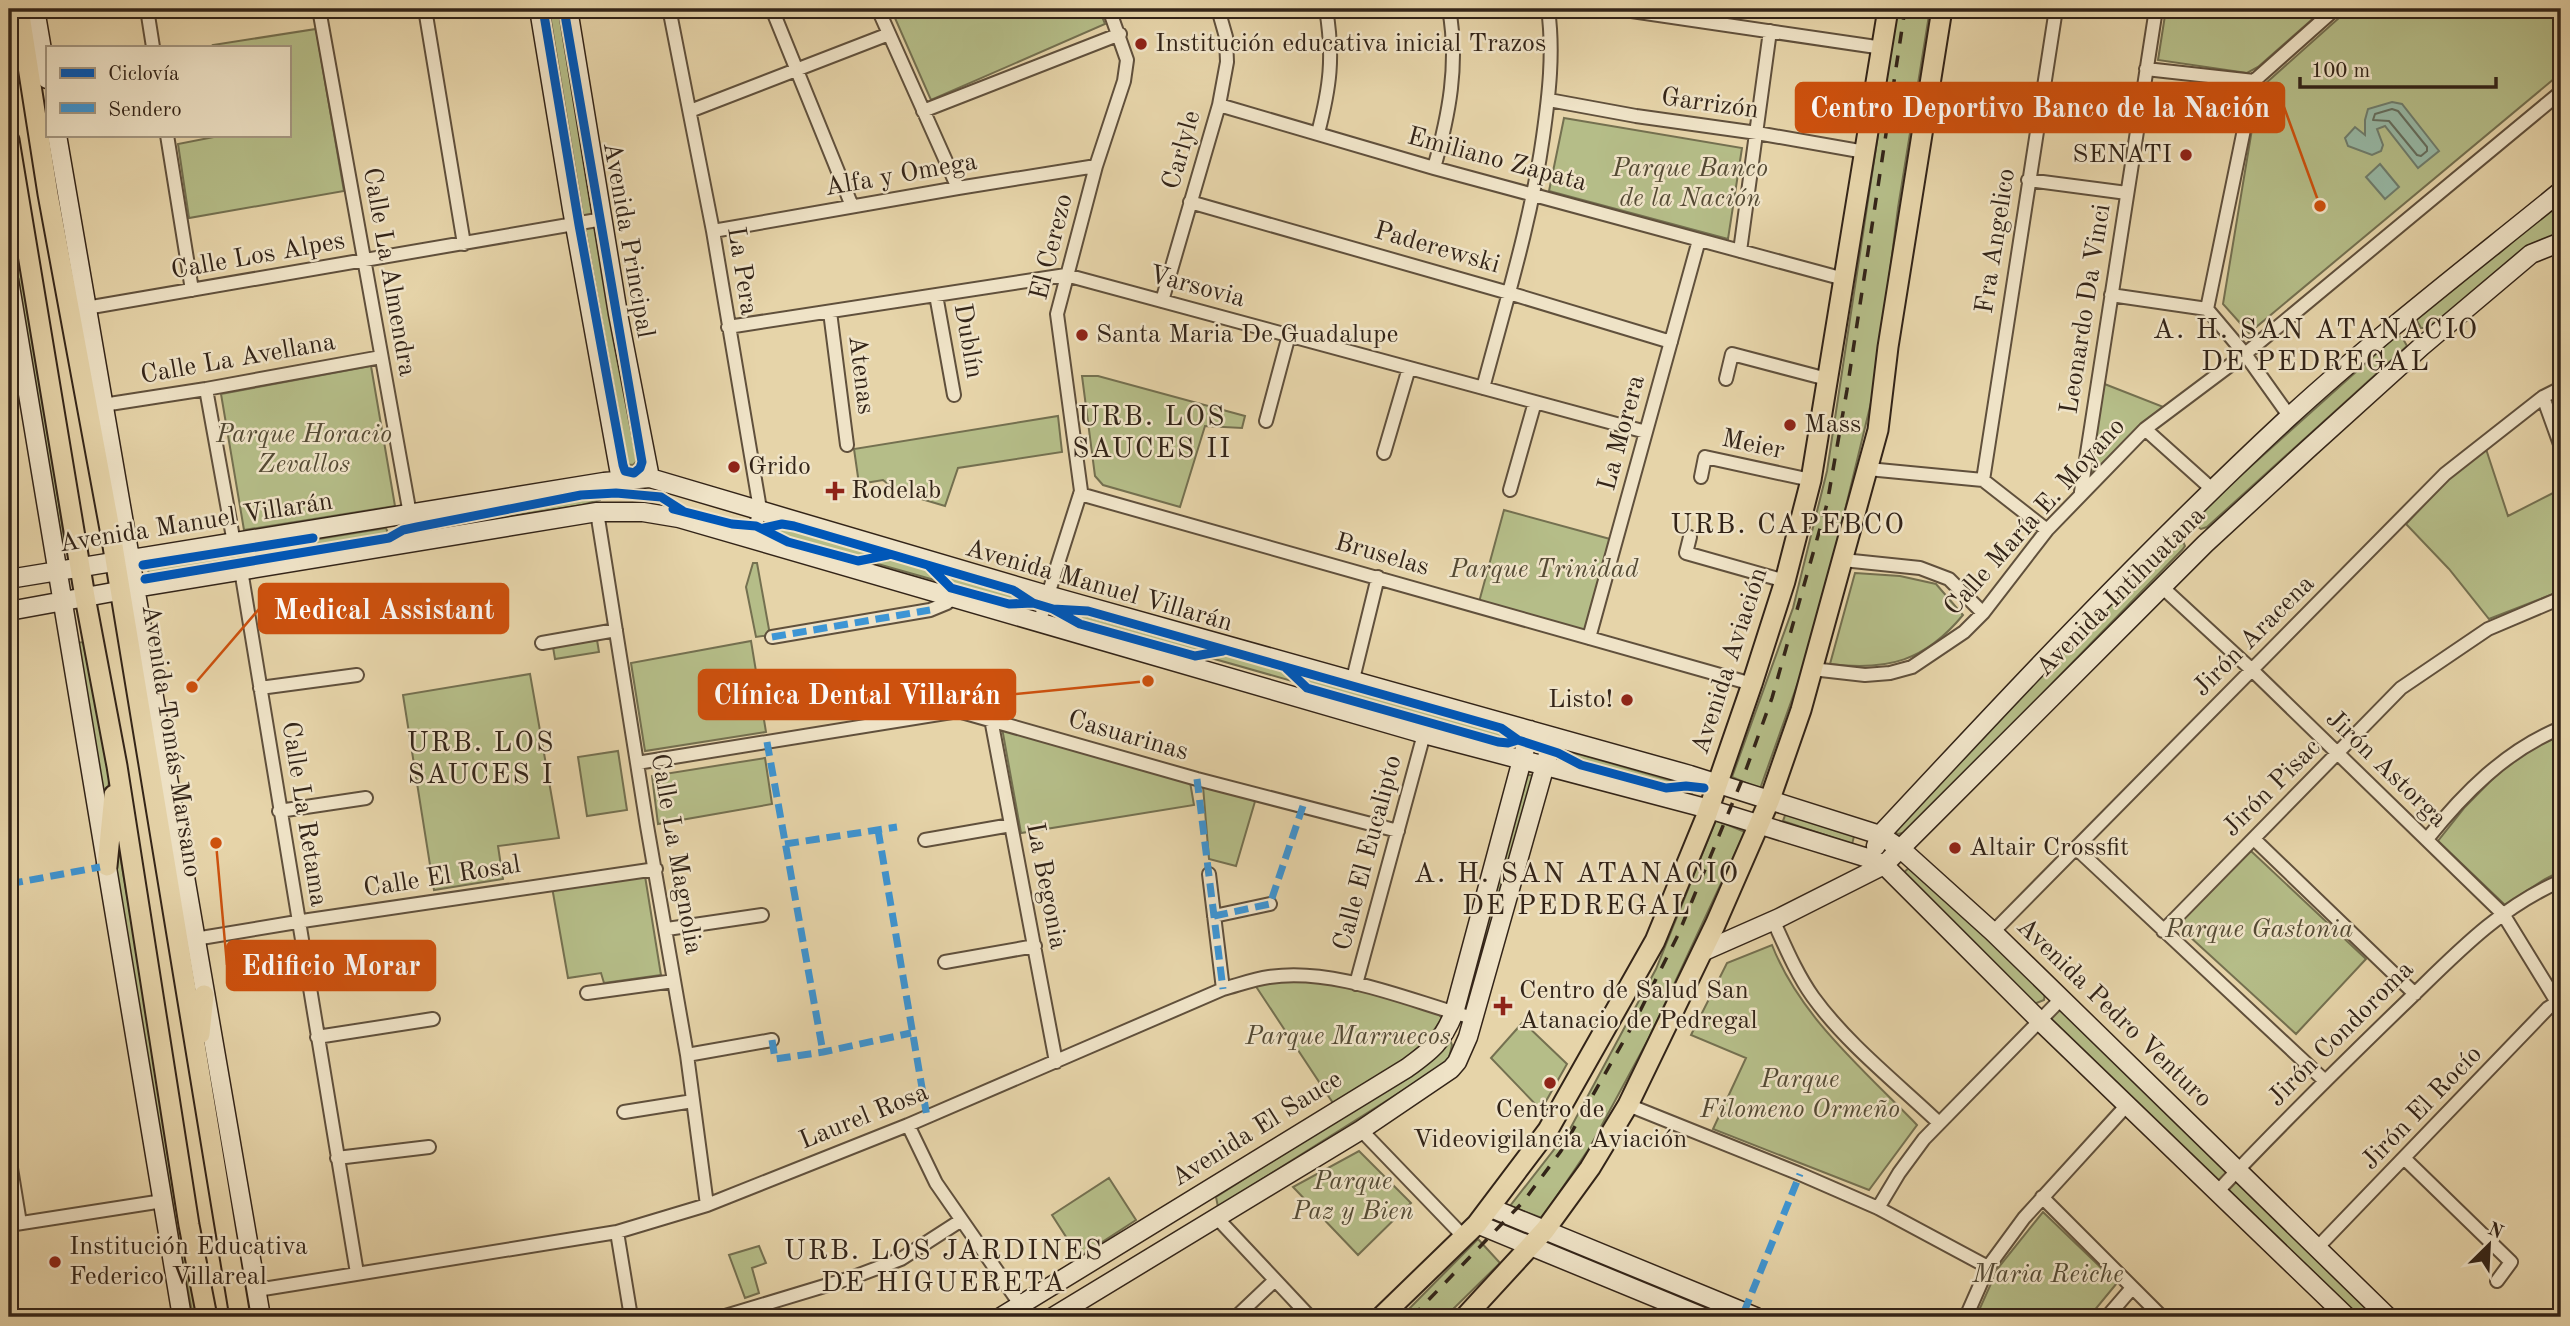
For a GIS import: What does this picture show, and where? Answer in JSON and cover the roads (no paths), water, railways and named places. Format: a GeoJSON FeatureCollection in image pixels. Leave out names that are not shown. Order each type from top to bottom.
{"type":"FeatureCollection","features":[{"type":"Feature","properties":{"kind":"main road","name":"Avenida Tomás Marsano"},"geometry":{"type":"LineString","coordinates":[[19,9],[50,208],[123,560]]}},
{"type":"Feature","properties":{"kind":"main road"},"geometry":{"type":"LineString","coordinates":[[36,9],[46,73]]}},
{"type":"Feature","properties":{"kind":"main road","name":"Avenida Principal"},"geometry":{"type":"LineString","coordinates":[[539,9],[620,472]]}},
{"type":"Feature","properties":{"kind":"main road","name":"Avenida Principal"},"geometry":{"type":"LineString","coordinates":[[568,9],[619,318],[650,478]]}},
{"type":"Feature","properties":{"kind":"main road","name":"Avenida Aviación"},"geometry":{"type":"LineString","coordinates":[[1381,1317],[1491,1208],[1548,1130],[1652,948],[1709,809],[1785,581],[1811,480],[1888,9]]}},
{"type":"Feature","properties":{"kind":"main road"},"geometry":{"type":"LineString","coordinates":[[1465,1317],[1532,1247],[1590,1168],[1628,1105],[1702,952],[1770,799],[1812,669],[1878,430],[1889,337],[1942,9]]}},
{"type":"Feature","properties":{"kind":"main road","name":"Avenida Tomás Marsano"},"geometry":{"type":"LineString","coordinates":[[57,136],[103,405],[127,589],[182,915],[198,1059],[240,1317]]}},
{"type":"Feature","properties":{"kind":"main road"},"geometry":{"type":"LineString","coordinates":[[9,140],[85,597],[117,766],[187,1212],[207,1317]]}},
{"type":"Feature","properties":{"kind":"main road","name":"Avenida Intihuatana"},"geometry":{"type":"LineString","coordinates":[[1877,862],[1880,835],[2180,522],[2290,417],[2561,191]]}},
{"type":"Feature","properties":{"kind":"main road"},"geometry":{"type":"LineString","coordinates":[[9,224],[31,270]]}},
{"type":"Feature","properties":{"kind":"main road","name":"Avenida Intihuatana"},"geometry":{"type":"LineString","coordinates":[[1702,952],[1773,920],[1902,850],[2205,544],[2422,346],[2531,254],[2561,242]]}},
{"type":"Feature","properties":{"kind":"main road"},"geometry":{"type":"LineString","coordinates":[[9,280],[182,1317]]}},
{"type":"Feature","properties":{"kind":"main road"},"geometry":{"type":"LineString","coordinates":[[2401,322],[2422,346]]}},
{"type":"Feature","properties":{"kind":"main road"},"geometry":{"type":"LineString","coordinates":[[620,472],[626,466],[636,465],[646,456]]}},
{"type":"Feature","properties":{"kind":"main road","name":"Avenida Manuel Villarán"},"geometry":{"type":"LineString","coordinates":[[9,579],[409,514],[620,472],[760,509],[1047,595],[1353,679],[1770,799]]}},
{"type":"Feature","properties":{"kind":"main road","name":"Avenida Manuel Villarán"},"geometry":{"type":"LineString","coordinates":[[9,611],[127,589],[597,512],[662,514],[1424,734],[1760,824]]}},
{"type":"Feature","properties":{"kind":"main road"},"geometry":{"type":"LineString","coordinates":[[2180,522],[2205,544]]}},
{"type":"Feature","properties":{"kind":"main road","name":"Avenida El Sauce"},"geometry":{"type":"LineString","coordinates":[[1001,1317],[1024,1311],[1429,1052],[1445,1034],[1454,1013],[1530,730]]}},
{"type":"Feature","properties":{"kind":"main road","name":"Avenida El Sauce"},"geometry":{"type":"LineString","coordinates":[[1053,1317],[1361,1130],[1451,1069],[1463,1050],[1473,1018],[1553,737]]}},
{"type":"Feature","properties":{"kind":"main road"},"geometry":{"type":"LineString","coordinates":[[107,866],[117,766]]}},
{"type":"Feature","properties":{"kind":"main road","name":"Avenida Pedro Venturo"},"geometry":{"type":"LineString","coordinates":[[1770,799],[1880,835],[1902,850],[2062,998],[2388,1317]]}},
{"type":"Feature","properties":{"kind":"main road"},"geometry":{"type":"LineString","coordinates":[[1760,824],[1877,862],[2347,1317]]}},
{"type":"Feature","properties":{"kind":"main road","name":"Avenida Tomás Marsano"},"geometry":{"type":"LineString","coordinates":[[182,915],[195,939],[261,1317]]}},
{"type":"Feature","properties":{"kind":"main road"},"geometry":{"type":"LineString","coordinates":[[198,1059],[204,995]]}},
{"type":"Feature","properties":{"kind":"main road"},"geometry":{"type":"LineString","coordinates":[[1491,1208],[1756,1317]]}},
{"type":"Feature","properties":{"kind":"main road"},"geometry":{"type":"LineString","coordinates":[[1470,1230],[1532,1247],[1703,1317]]}},
{"type":"Feature","properties":{"kind":"street"},"geometry":{"type":"LineString","coordinates":[[147,9],[153,46]]}},
{"type":"Feature","properties":{"kind":"street","name":"Calle La Almendra"},"geometry":{"type":"LineString","coordinates":[[319,9],[415,542]]}},
{"type":"Feature","properties":{"kind":"street"},"geometry":{"type":"LineString","coordinates":[[425,9],[464,244]]}},
{"type":"Feature","properties":{"kind":"street","name":"La Pera"},"geometry":{"type":"LineString","coordinates":[[671,9],[713,231],[760,509],[752,541]]}},
{"type":"Feature","properties":{"kind":"street"},"geometry":{"type":"LineString","coordinates":[[772,9],[852,206]]}},
{"type":"Feature","properties":{"kind":"street"},"geometry":{"type":"LineString","coordinates":[[878,9],[958,188]]}},
{"type":"Feature","properties":{"kind":"street","name":"El Cerezo"},"geometry":{"type":"LineString","coordinates":[[1039,623],[1080,494],[1057,314],[1096,166],[1124,81],[1127,60],[1109,9]]}},
{"type":"Feature","properties":{"kind":"street","name":"Carlyle"},"geometry":{"type":"LineString","coordinates":[[1162,301],[1219,105],[1227,62],[1226,37],[1218,9]]}},
{"type":"Feature","properties":{"kind":"street"},"geometry":{"type":"LineString","coordinates":[[1318,133],[1329,88],[1331,62],[1326,9]]}},
{"type":"Feature","properties":{"kind":"street"},"geometry":{"type":"LineString","coordinates":[[1434,168],[1453,86],[1449,9]]}},
{"type":"Feature","properties":{"kind":"street"},"geometry":{"type":"LineString","coordinates":[[1483,388],[1535,195],[1549,100],[1551,63],[1548,9]]}},
{"type":"Feature","properties":{"kind":"street"},"geometry":{"type":"LineString","coordinates":[[1618,9],[1667,12],[1883,48]]}},
{"type":"Feature","properties":{"kind":"street","name":"Fra Angelico"},"geometry":{"type":"LineString","coordinates":[[1983,480],[2056,9]]}},
{"type":"Feature","properties":{"kind":"street","name":"Leonardo Da Vinci"},"geometry":{"type":"LineString","coordinates":[[2081,493],[2155,9]]}},
{"type":"Feature","properties":{"kind":"street"},"geometry":{"type":"LineString","coordinates":[[2207,309],[2254,82],[2335,9]]}},
{"type":"Feature","properties":{"kind":"street"},"geometry":{"type":"LineString","coordinates":[[1740,251],[1770,31]]}},
{"type":"Feature","properties":{"kind":"street"},"geometry":{"type":"LineString","coordinates":[[690,111],[889,34]]}},
{"type":"Feature","properties":{"kind":"street"},"geometry":{"type":"LineString","coordinates":[[923,111],[1120,34]]}},
{"type":"Feature","properties":{"kind":"street"},"geometry":{"type":"LineString","coordinates":[[2146,69],[2254,82]]}},
{"type":"Feature","properties":{"kind":"street","name":"Calle María E. Moyano"},"geometry":{"type":"LineString","coordinates":[[1812,669],[1865,675],[1890,673],[1912,667],[1964,632],[1983,613],[2047,530],[2145,429],[2245,354],[2561,92]]}},
{"type":"Feature","properties":{"kind":"street","name":"Garrizón"},"geometry":{"type":"LineString","coordinates":[[1549,100],[1636,117],[1757,133],[1865,152]]}},
{"type":"Feature","properties":{"kind":"street","name":"Emiliano Zapata"},"geometry":{"type":"LineString","coordinates":[[1219,105],[1434,168],[1844,279]]}},
{"type":"Feature","properties":{"kind":"street"},"geometry":{"type":"LineString","coordinates":[[167,136],[192,290]]}},
{"type":"Feature","properties":{"kind":"street","name":"Alfa y Omega"},"geometry":{"type":"LineString","coordinates":[[713,231],[1096,166]]}},
{"type":"Feature","properties":{"kind":"street"},"geometry":{"type":"LineString","coordinates":[[2028,180],[2127,193]]}},
{"type":"Feature","properties":{"kind":"street","name":"Paderewski"},"geometry":{"type":"LineString","coordinates":[[1190,202],[1671,342]]}},
{"type":"Feature","properties":{"kind":"street","name":"Calle Los Alpes"},"geometry":{"type":"LineString","coordinates":[[86,308],[603,219]]}},
{"type":"Feature","properties":{"kind":"street","name":"La Morera"},"geometry":{"type":"LineString","coordinates":[[1589,638],[1699,240]]}},
{"type":"Feature","properties":{"kind":"street","name":"Varsovia"},"geometry":{"type":"LineString","coordinates":[[729,327],[1066,275],[1646,432]]}},
{"type":"Feature","properties":{"kind":"street","name":"Dublín"},"geometry":{"type":"LineString","coordinates":[[936,295],[954,395]]}},
{"type":"Feature","properties":{"kind":"street"},"geometry":{"type":"LineString","coordinates":[[2111,295],[2207,309],[2245,354],[2290,417]]}},
{"type":"Feature","properties":{"kind":"street","name":"Atenas"},"geometry":{"type":"LineString","coordinates":[[830,312],[847,445]]}},
{"type":"Feature","properties":{"kind":"street"},"geometry":{"type":"LineString","coordinates":[[1266,421],[1289,335]]}},
{"type":"Feature","properties":{"kind":"street"},"geometry":{"type":"LineString","coordinates":[[1726,380],[1732,354],[1828,380]]}},
{"type":"Feature","properties":{"kind":"street","name":"Calle La Avellana"},"geometry":{"type":"LineString","coordinates":[[103,405],[381,357]]}},
{"type":"Feature","properties":{"kind":"street"},"geometry":{"type":"LineString","coordinates":[[1384,453],[1409,368]]}},
{"type":"Feature","properties":{"kind":"street","name":"Jirón Aracena"},"geometry":{"type":"LineString","coordinates":[[1993,932],[2445,474],[2543,397],[2561,388]]}},
{"type":"Feature","properties":{"kind":"street"},"geometry":{"type":"LineString","coordinates":[[206,389],[234,542]]}},
{"type":"Feature","properties":{"kind":"street"},"geometry":{"type":"LineString","coordinates":[[2543,397],[2561,447]]}},
{"type":"Feature","properties":{"kind":"street"},"geometry":{"type":"LineString","coordinates":[[1510,489],[1535,402]]}},
{"type":"Feature","properties":{"kind":"street"},"geometry":{"type":"LineString","coordinates":[[2145,429],[2213,490]]}},
{"type":"Feature","properties":{"kind":"street","name":"Meier"},"geometry":{"type":"LineString","coordinates":[[1701,477],[1705,457],[1811,480]]}},
{"type":"Feature","properties":{"kind":"street"},"geometry":{"type":"LineString","coordinates":[[1868,469],[1983,480],[2047,530]]}},
{"type":"Feature","properties":{"kind":"street","name":"Bruselas"},"geometry":{"type":"LineString","coordinates":[[1080,494],[1752,684]]}},
{"type":"Feature","properties":{"kind":"street","name":"Calle La Magnolia"},"geometry":{"type":"LineString","coordinates":[[597,512],[637,763],[667,929],[707,1205]]}},
{"type":"Feature","properties":{"kind":"street"},"geometry":{"type":"LineString","coordinates":[[1690,537],[1686,553],[1785,581]]}},
{"type":"Feature","properties":{"kind":"street"},"geometry":{"type":"LineString","coordinates":[[1843,561],[1920,568],[1948,579],[1983,613]]}},
{"type":"Feature","properties":{"kind":"street","name":"Calle La Retama"},"geometry":{"type":"LineString","coordinates":[[241,570],[357,1273]]}},
{"type":"Feature","properties":{"kind":"street"},"geometry":{"type":"LineString","coordinates":[[1353,679],[1378,577]]}},
{"type":"Feature","properties":{"kind":"street","name":"Jirón Astorga"},"geometry":{"type":"LineString","coordinates":[[2162,587],[2252,670],[2502,914],[2559,1001]]}},
{"type":"Feature","properties":{"kind":"street"},"geometry":{"type":"LineString","coordinates":[[772,637],[929,610],[947,603],[951,598]]}},
{"type":"Feature","properties":{"kind":"street","name":"Jirón Pisac"},"geometry":{"type":"LineString","coordinates":[[2163,931],[2401,688],[2488,629],[2561,598]]}},
{"type":"Feature","properties":{"kind":"street"},"geometry":{"type":"LineString","coordinates":[[542,643],[616,630]]}},
{"type":"Feature","properties":{"kind":"street"},"geometry":{"type":"LineString","coordinates":[[260,688],[357,675]]}},
{"type":"Feature","properties":{"kind":"street","name":"Casuarinas"},"geometry":{"type":"LineString","coordinates":[[637,763],[958,711],[1197,779],[1398,831]]}},
{"type":"Feature","properties":{"kind":"street","name":"La Begonia"},"geometry":{"type":"LineString","coordinates":[[991,719],[1056,1062]]}},
{"type":"Feature","properties":{"kind":"street"},"geometry":{"type":"LineString","coordinates":[[2427,839],[2457,802],[2511,755],[2561,728]]}},
{"type":"Feature","properties":{"kind":"street","name":"Calle El Eucalipto"},"geometry":{"type":"LineString","coordinates":[[1356,984],[1424,734]]}},
{"type":"Feature","properties":{"kind":"street"},"geometry":{"type":"LineString","coordinates":[[279,811],[366,798]]}},
{"type":"Feature","properties":{"kind":"street"},"geometry":{"type":"LineString","coordinates":[[925,840],[1011,825]]}},
{"type":"Feature","properties":{"kind":"street"},"geometry":{"type":"LineString","coordinates":[[2254,839],[2415,994]]}},
{"type":"Feature","properties":{"kind":"street"},"geometry":{"type":"LineString","coordinates":[[2077,849],[2325,1081]]}},
{"type":"Feature","properties":{"kind":"street","name":"Calle El Rosal"},"geometry":{"type":"LineString","coordinates":[[195,939],[656,869]]}},
{"type":"Feature","properties":{"kind":"street"},"geometry":{"type":"LineString","coordinates":[[1209,874],[1223,989]]}},
{"type":"Feature","properties":{"kind":"street","name":"Jirón Condoroma"},"geometry":{"type":"LineString","coordinates":[[2217,1192],[2325,1081],[2469,940],[2502,914],[2561,881]]}},
{"type":"Feature","properties":{"kind":"street"},"geometry":{"type":"LineString","coordinates":[[1214,916],[1270,904]]}},
{"type":"Feature","properties":{"kind":"street"},"geometry":{"type":"LineString","coordinates":[[667,929],[762,915]]}},
{"type":"Feature","properties":{"kind":"street"},"geometry":{"type":"LineString","coordinates":[[1773,920],[1798,973],[1819,1004],[1861,1049],[1939,1123]]}},
{"type":"Feature","properties":{"kind":"street"},"geometry":{"type":"LineString","coordinates":[[944,962],[1035,946]]}},
{"type":"Feature","properties":{"kind":"street","name":"Laurel Rosa"},"geometry":{"type":"LineString","coordinates":[[257,1290],[617,1232],[707,1205],[908,1125],[1223,989],[1270,977],[1311,976],[1356,984],[1473,1018]]}},
{"type":"Feature","properties":{"kind":"street"},"geometry":{"type":"LineString","coordinates":[[587,993],[674,981]]}},
{"type":"Feature","properties":{"kind":"street"},"geometry":{"type":"LineString","coordinates":[[1878,1208],[1906,1163],[1939,1123],[2062,998]]}},
{"type":"Feature","properties":{"kind":"street","name":"Jirón El Rocío"},"geometry":{"type":"LineString","coordinates":[[2316,1249],[2548,1008],[2559,1001]]}},
{"type":"Feature","properties":{"kind":"street"},"geometry":{"type":"LineString","coordinates":[[317,1037],[433,1019]]}},
{"type":"Feature","properties":{"kind":"street"},"geometry":{"type":"LineString","coordinates":[[687,1055],[772,1040]]}},
{"type":"Feature","properties":{"kind":"street"},"geometry":{"type":"LineString","coordinates":[[624,1112],[693,1101]]}},
{"type":"Feature","properties":{"kind":"street"},"geometry":{"type":"LineString","coordinates":[[1628,1105],[1878,1208],[1988,1267]]}},
{"type":"Feature","properties":{"kind":"street"},"geometry":{"type":"LineString","coordinates":[[1966,1317],[1988,1267],[2024,1217],[2127,1105]]}},
{"type":"Feature","properties":{"kind":"street"},"geometry":{"type":"LineString","coordinates":[[908,1125],[936,1183],[1024,1311]]}},
{"type":"Feature","properties":{"kind":"street"},"geometry":{"type":"LineString","coordinates":[[1361,1130],[1470,1230]]}},
{"type":"Feature","properties":{"kind":"street"},"geometry":{"type":"LineString","coordinates":[[337,1158],[429,1147]]}},
{"type":"Feature","properties":{"kind":"street"},"geometry":{"type":"LineString","coordinates":[[9,1156],[15,1224],[163,1200]]}},
{"type":"Feature","properties":{"kind":"street"},"geometry":{"type":"LineString","coordinates":[[2405,1159],[2511,1262],[2497,1281]]}},
{"type":"Feature","properties":{"kind":"street"},"geometry":{"type":"LineString","coordinates":[[2042,1197],[2162,1317]]}},
{"type":"Feature","properties":{"kind":"street"},"geometry":{"type":"LineString","coordinates":[[1217,1218],[1310,1317]]}},
{"type":"Feature","properties":{"kind":"street"},"geometry":{"type":"LineString","coordinates":[[722,1317],[851,1278],[901,1259],[960,1221]]}},
{"type":"Feature","properties":{"kind":"street"},"geometry":{"type":"LineString","coordinates":[[617,1232],[631,1317]]}},
{"type":"Feature","properties":{"kind":"street"},"geometry":{"type":"LineString","coordinates":[[1236,1317],[1275,1280]]}},
{"type":"Feature","properties":{"kind":"street"},"geometry":{"type":"LineString","coordinates":[[2107,1317],[2132,1287]]}},
{"type":"Feature","properties":{"kind":"water"},"geometry":{"type":"Polygon","coordinates":[[[2392,102],[2402,104],[2439,151],[2418,168],[2385,126],[2377,129],[2383,145],[2381,151],[2372,155],[2348,146],[2345,138],[2355,127],[2365,135],[2368,109],[2392,102]]]}},
{"type":"Feature","properties":{"kind":"water"},"geometry":{"type":"Polygon","coordinates":[[[2380,164],[2399,187],[2385,199],[2366,177],[2380,164]]]}},
{"type":"Feature","properties":{"kind":"railway"},"geometry":{"type":"LineString","coordinates":[[1412,1317],[1523,1202],[1561,1151],[1635,1021],[1678,935],[1744,775],[1772,698],[1827,504],[1905,9]]}},
{"type":"Feature","properties":{"kind":"place","name":"Institución educativa inicial Trazos"},"geometry":{"type":"Point","coordinates":[1141,44]}},
{"type":"Feature","properties":{"kind":"place","name":"SENATI"},"geometry":{"type":"Point","coordinates":[2186,155]}},
{"type":"Feature","properties":{"kind":"place","name":"Centro Deportivo Banco de la Nación"},"geometry":{"type":"Point","coordinates":[2320,206]}},
{"type":"Feature","properties":{"kind":"place","name":"Santa Maria De Guadalupe"},"geometry":{"type":"Point","coordinates":[1082,335]}},
{"type":"Feature","properties":{"kind":"place","name":"Mass"},"geometry":{"type":"Point","coordinates":[1790,425]}},
{"type":"Feature","properties":{"kind":"place","name":"Grido"},"geometry":{"type":"Point","coordinates":[734,467]}},
{"type":"Feature","properties":{"kind":"place","name":"Rodelab"},"geometry":{"type":"Point","coordinates":[835,491]}},
{"type":"Feature","properties":{"kind":"place","name":"Clínica Dental Villarán"},"geometry":{"type":"Point","coordinates":[1148,681]}},
{"type":"Feature","properties":{"kind":"place","name":"Medical Assistant"},"geometry":{"type":"Point","coordinates":[192,687]}},
{"type":"Feature","properties":{"kind":"place","name":"Listo!"},"geometry":{"type":"Point","coordinates":[1627,700]}},
{"type":"Feature","properties":{"kind":"place","name":"Edificio Morar"},"geometry":{"type":"Point","coordinates":[216,843]}},
{"type":"Feature","properties":{"kind":"place","name":"Altair Crossfit"},"geometry":{"type":"Point","coordinates":[1955,848]}},
{"type":"Feature","properties":{"kind":"place","name":"Centro de Salud San Atanacio de Pedregal"},"geometry":{"type":"Point","coordinates":[1503,1006]}},
{"type":"Feature","properties":{"kind":"place","name":"Centro de Videovigilancia Aviación"},"geometry":{"type":"Point","coordinates":[1550,1083]}},
{"type":"Feature","properties":{"kind":"place","name":"Institución Educativa Federico Villareal"},"geometry":{"type":"Point","coordinates":[55,1262]}},
{"type":"Feature","properties":{"kind":"district","name":"A. H. SAN ATANACIO DE PEDREGAL"},"geometry":{"type":"Point","coordinates":[2316,347]}},
{"type":"Feature","properties":{"kind":"district","name":"URB. LOS SAUCES II"},"geometry":{"type":"Point","coordinates":[1152,434]}},
{"type":"Feature","properties":{"kind":"district","name":"URB. CAPEBCO"},"geometry":{"type":"Point","coordinates":[1788,526]}},
{"type":"Feature","properties":{"kind":"district","name":"URB. LOS SAUCES I"},"geometry":{"type":"Point","coordinates":[481,760]}},
{"type":"Feature","properties":{"kind":"district","name":"A. H. SAN ATANACIO DE PEDREGAL"},"geometry":{"type":"Point","coordinates":[1577,891]}},
{"type":"Feature","properties":{"kind":"district","name":"URB. LOS JARDINES DE HIGUERETA"},"geometry":{"type":"Point","coordinates":[944,1268]}},
{"type":"Feature","properties":{"kind":"park label","name":"Parque Banco de la Nación"},"geometry":{"type":"Point","coordinates":[1690,184]}},
{"type":"Feature","properties":{"kind":"park label","name":"Parque Horacio Zevallos"},"geometry":{"type":"Point","coordinates":[304,450]}},
{"type":"Feature","properties":{"kind":"park label","name":"Parque Trinidad"},"geometry":{"type":"Point","coordinates":[1544,570]}},
{"type":"Feature","properties":{"kind":"park label","name":"Parque Gastonia"},"geometry":{"type":"Point","coordinates":[2259,930]}},
{"type":"Feature","properties":{"kind":"park label","name":"Parque Marruecos"},"geometry":{"type":"Point","coordinates":[1348,1037]}},
{"type":"Feature","properties":{"kind":"park label","name":"Parque Filomeno Ormeño"},"geometry":{"type":"Point","coordinates":[1800,1095]}},
{"type":"Feature","properties":{"kind":"park label","name":"Parque Paz y Bien"},"geometry":{"type":"Point","coordinates":[1353,1197]}},
{"type":"Feature","properties":{"kind":"park label","name":"Maria Reiche"},"geometry":{"type":"Point","coordinates":[2048,1275]}}]}
